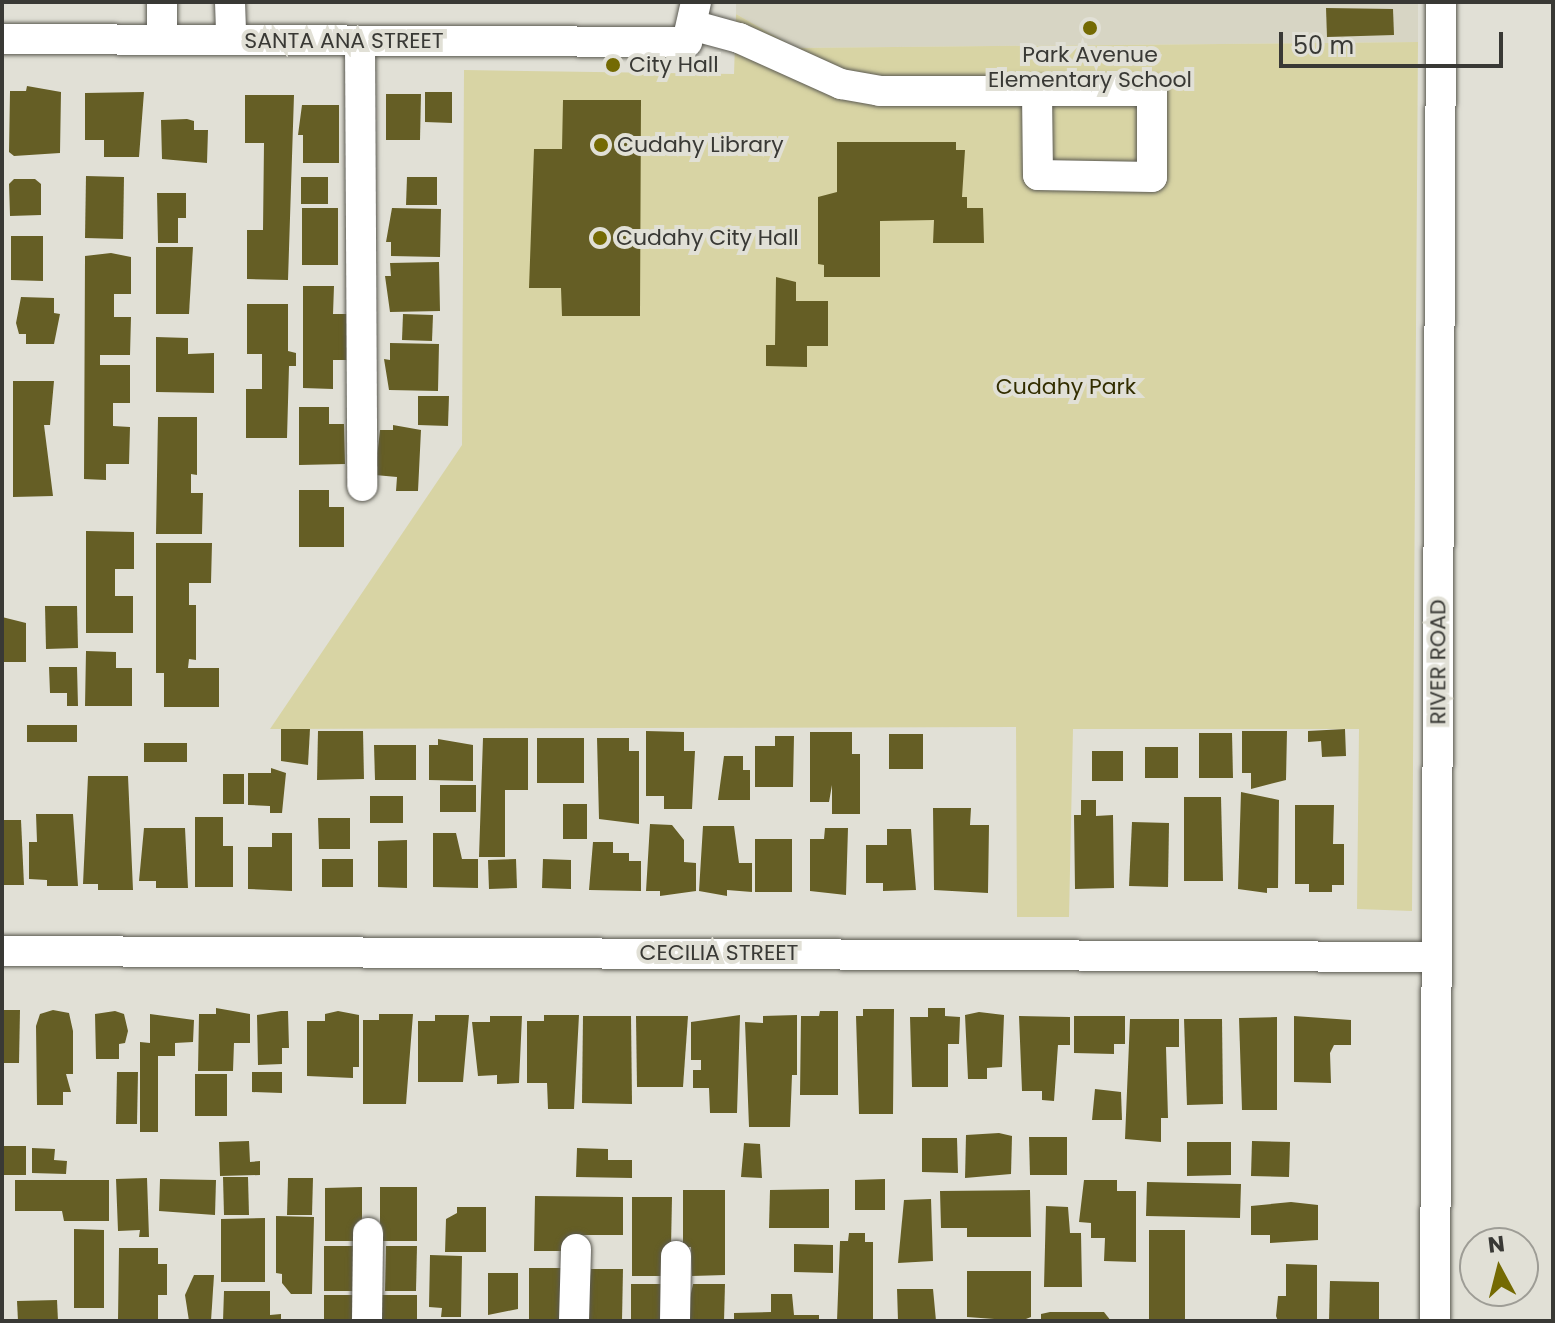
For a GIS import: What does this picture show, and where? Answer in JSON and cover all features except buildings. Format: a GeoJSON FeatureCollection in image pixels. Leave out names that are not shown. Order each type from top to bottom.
{"type":"FeatureCollection","features":[{"type":"Feature","properties":{"kind":"street"},"geometry":{"type":"LineString","coordinates":[[162,2],[162,40]]}},
{"type":"Feature","properties":{"kind":"street"},"geometry":{"type":"LineString","coordinates":[[230,2],[231,40]]}},
{"type":"Feature","properties":{"kind":"street","name":"RIVER ROAD"},"geometry":{"type":"LineString","coordinates":[[1435,1321],[1441,2]]}},
{"type":"Feature","properties":{"kind":"street","name":"SANTA ANA STREET"},"geometry":{"type":"LineString","coordinates":[[2,39],[360,41],[693,23],[739,38],[841,84],[879,91],[1037,91],[1152,91],[1152,177],[1038,175],[1037,91]]}},
{"type":"Feature","properties":{"kind":"street"},"geometry":{"type":"LineString","coordinates":[[360,41],[362,486]]}},
{"type":"Feature","properties":{"kind":"street","name":"CECILIA STREET"},"geometry":{"type":"LineString","coordinates":[[2,951],[1437,957]]}},
{"type":"Feature","properties":{"kind":"street"},"geometry":{"type":"LineString","coordinates":[[367,1321],[368,1233]]}},
{"type":"Feature","properties":{"kind":"street"},"geometry":{"type":"LineString","coordinates":[[574,1321],[576,1249]]}},
{"type":"Feature","properties":{"kind":"street"},"geometry":{"type":"LineString","coordinates":[[675,1321],[676,1256]]}},
{"type":"Feature","properties":{"kind":"shaded area","name":"Park Avenue Elementary School"},"geometry":{"type":"Polygon","coordinates":[[[736,2],[1418,2],[1418,42],[796,48],[736,14],[736,2]]]}},
{"type":"Feature","properties":{"kind":"green space","name":"Cudahy Park"},"geometry":{"type":"Polygon","coordinates":[[[736,14],[796,48],[1418,42],[1412,911],[1357,909],[1359,729],[1073,729],[1069,917],[1017,917],[1016,727],[270,729],[462,445],[464,70],[734,74],[736,14]]]}},
{"type":"Feature","properties":{"kind":"place","name":"Park Avenue Elementary School"},"geometry":{"type":"Point","coordinates":[1090,28]}},
{"type":"Feature","properties":{"kind":"place","name":"City Hall"},"geometry":{"type":"Point","coordinates":[613,65]}},
{"type":"Feature","properties":{"kind":"place","name":"Cudahy Library"},"geometry":{"type":"Point","coordinates":[601,145]}},
{"type":"Feature","properties":{"kind":"place","name":"Cudahy City Hall"},"geometry":{"type":"Point","coordinates":[600,238]}}]}
